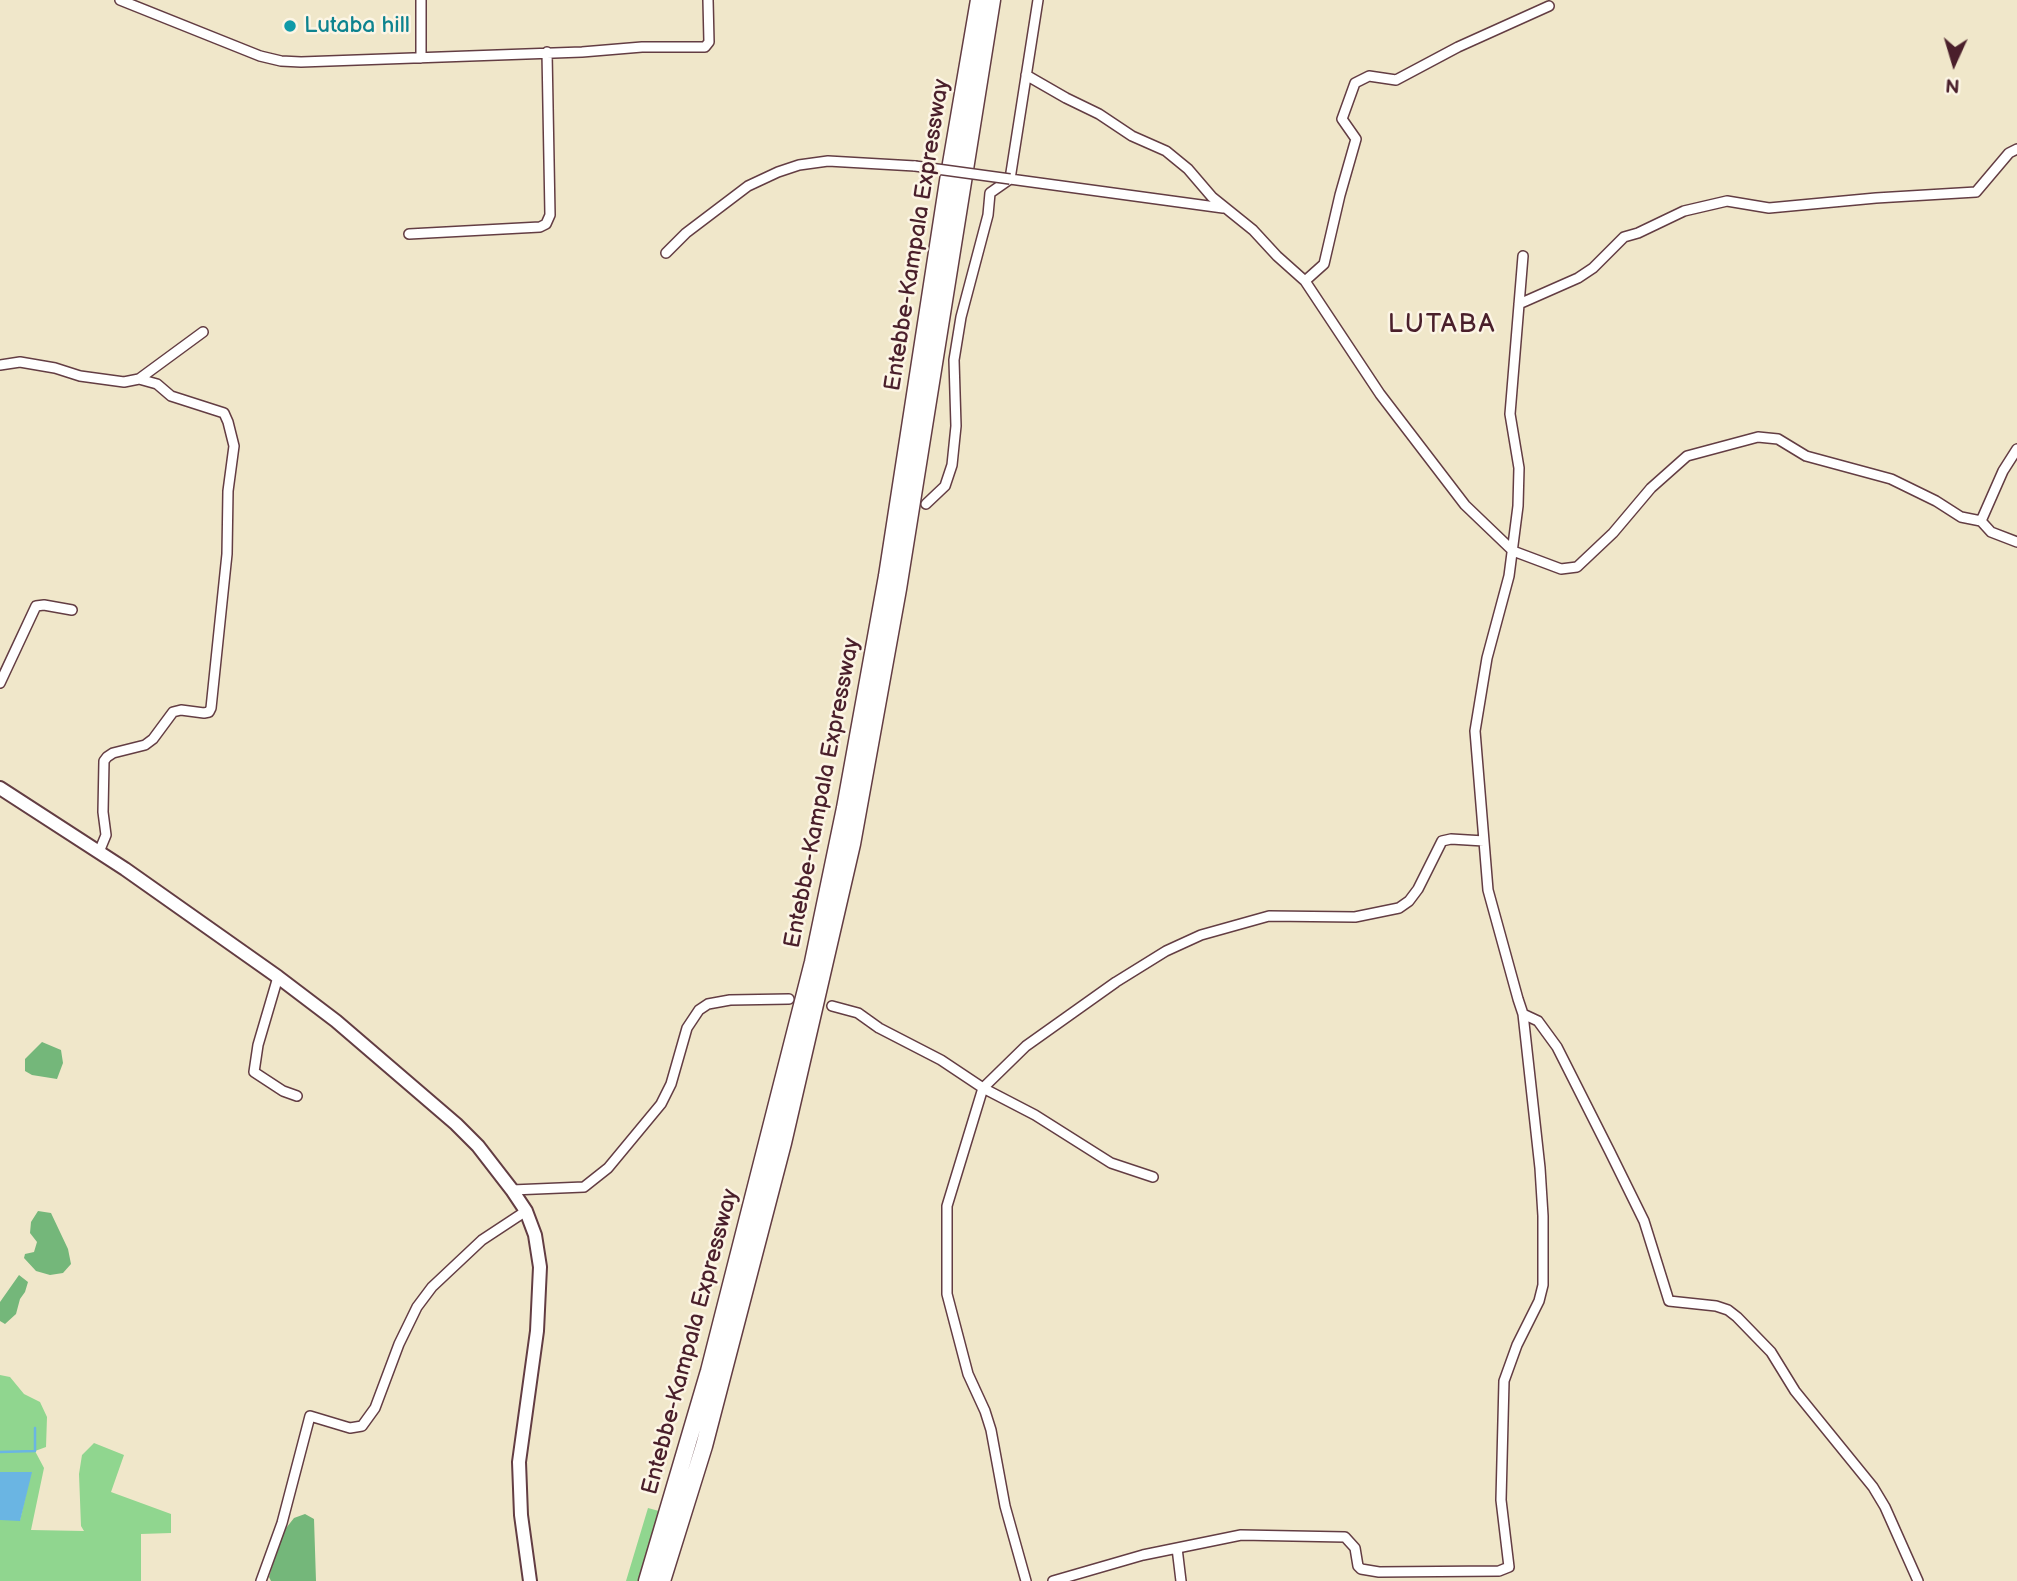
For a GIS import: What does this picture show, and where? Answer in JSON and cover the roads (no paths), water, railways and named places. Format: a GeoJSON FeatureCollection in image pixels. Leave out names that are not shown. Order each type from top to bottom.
{"type":"FeatureCollection","features":[{"type":"Feature","properties":{"kind":"highway","name":"Entebbe-Kampala Expressway"},"geometry":{"type":"LineString","coordinates":[[647,1581],[709,1371],[813,962],[845,808],[887,576],[979,0]]}},
{"type":"Feature","properties":{"kind":"highway","name":"Entebbe-Kampala Expressway"},"geometry":{"type":"LineString","coordinates":[[662,1581],[704,1446],[783,1143],[852,844],[894,615],[992,0]]}},
{"type":"Feature","properties":{"kind":"main road"},"geometry":{"type":"LineString","coordinates":[[0,788],[99,852],[337,1021],[456,1124],[478,1146],[512,1190],[526,1211],[535,1235],[540,1283],[537,1331],[519,1469],[521,1515],[530,1581]]}},
{"type":"Feature","properties":{"kind":"street"},"geometry":{"type":"LineString","coordinates":[[120,0],[231,45],[281,61],[705,47],[709,43],[708,0]]}},
{"type":"Feature","properties":{"kind":"street"},"geometry":{"type":"LineString","coordinates":[[421,0],[421,58]]}},
{"type":"Feature","properties":{"kind":"street"},"geometry":{"type":"LineString","coordinates":[[926,504],[945,486],[952,465],[956,426],[954,360],[961,317],[988,215],[990,193],[1010,179],[1038,0]]}},
{"type":"Feature","properties":{"kind":"street"},"geometry":{"type":"LineString","coordinates":[[1305,282],[1324,264],[1356,139],[1342,119],[1355,83],[1369,76],[1396,80],[1458,47],[1549,6]]}},
{"type":"Feature","properties":{"kind":"street"},"geometry":{"type":"LineString","coordinates":[[409,234],[540,228],[546,224],[550,215],[548,52]]}},
{"type":"Feature","properties":{"kind":"street"},"geometry":{"type":"LineString","coordinates":[[1026,75],[1066,99],[1100,114],[1132,136],[1178,159],[1225,209],[1253,230],[1276,256],[1305,282],[1380,394],[1465,505],[1513,551],[1561,569],[1577,567],[1613,533],[1650,488],[1687,456],[1758,436],[1778,439],[1806,456],[1891,480],[1926,496],[1961,517],[1981,521],[1991,532],[2017,542]]}},
{"type":"Feature","properties":{"kind":"street"},"geometry":{"type":"LineString","coordinates":[[1519,304],[1578,278],[1593,268],[1623,237],[1638,233],[1684,211],[1727,201],[1769,208],[1976,192],[2009,153],[2017,149]]}},
{"type":"Feature","properties":{"kind":"street"},"geometry":{"type":"LineString","coordinates":[[666,253],[686,233],[748,186],[799,165],[828,161],[915,166],[1225,209]]}},
{"type":"Feature","properties":{"kind":"street"},"geometry":{"type":"LineString","coordinates":[[1053,1581],[1117,1562],[1241,1535],[1345,1537],[1355,1548],[1359,1566],[1368,1571],[1490,1572],[1509,1567],[1501,1500],[1504,1381],[1517,1345],[1539,1301],[1543,1285],[1543,1216],[1524,1014],[1488,890],[1475,731],[1487,658],[1513,551],[1519,468],[1510,414],[1523,256]]}},
{"type":"Feature","properties":{"kind":"street"},"geometry":{"type":"LineString","coordinates":[[0,365],[20,362],[124,383],[139,379],[203,332]]}},
{"type":"Feature","properties":{"kind":"street"},"geometry":{"type":"LineString","coordinates":[[99,852],[106,835],[103,812],[104,761],[107,757],[145,745],[153,739],[173,712],[181,710],[204,713],[211,708],[227,554],[228,491],[234,446],[229,422],[223,413],[171,396],[157,384],[139,379]]}},
{"type":"Feature","properties":{"kind":"street"},"geometry":{"type":"LineString","coordinates":[[1981,521],[2003,471],[2017,449]]}},
{"type":"Feature","properties":{"kind":"street"},"geometry":{"type":"LineString","coordinates":[[0,683],[36,606],[72,610]]}},
{"type":"Feature","properties":{"kind":"street"},"geometry":{"type":"LineString","coordinates":[[1026,1581],[1010,1527],[985,1411],[968,1374],[947,1294],[947,1206],[983,1088],[1026,1046],[1116,982],[1166,951],[1201,935],[1269,916],[1355,917],[1399,908],[1409,901],[1418,889],[1442,841],[1484,841]]}},
{"type":"Feature","properties":{"kind":"street"},"geometry":{"type":"LineString","coordinates":[[278,977],[258,1045],[254,1072],[283,1091],[297,1096]]}},
{"type":"Feature","properties":{"kind":"street"},"geometry":{"type":"LineString","coordinates":[[512,1190],[584,1187],[608,1168],[661,1104],[671,1084],[687,1028],[699,1010],[708,1004],[730,1000],[789,999]]}},
{"type":"Feature","properties":{"kind":"street"},"geometry":{"type":"LineString","coordinates":[[832,1006],[858,1013],[879,1028],[941,1060],[983,1088],[1035,1115],[1111,1163],[1153,1177]]}},
{"type":"Feature","properties":{"kind":"street"},"geometry":{"type":"LineString","coordinates":[[1524,1014],[1538,1021],[1557,1047],[1644,1221],[1669,1301],[1716,1306],[1728,1310],[1771,1352],[1795,1391],[1873,1487],[1885,1507],[1918,1581]]}},
{"type":"Feature","properties":{"kind":"street"},"geometry":{"type":"LineString","coordinates":[[261,1581],[282,1523],[310,1416],[350,1428],[362,1426],[375,1408],[399,1344],[417,1307],[432,1287],[482,1240],[526,1211]]}},
{"type":"Feature","properties":{"kind":"street"},"geometry":{"type":"LineString","coordinates":[[1177,1548],[1181,1581]]}},
{"type":"Feature","properties":{"kind":"water"},"geometry":{"type":"Polygon","coordinates":[[[0,1472],[32,1472],[20,1521],[0,1520],[0,1472]]]}},
{"type":"Feature","properties":{"kind":"waterway"},"geometry":{"type":"LineString","coordinates":[[0,1452],[35,1451],[35,1428]]}},
{"type":"Feature","properties":{"kind":"place","name":"Lutaba hill"},"geometry":{"type":"Point","coordinates":[290,26]}},
{"type":"Feature","properties":{"kind":"district","name":"LUTABA"},"geometry":{"type":"Point","coordinates":[1442,325]}}]}
